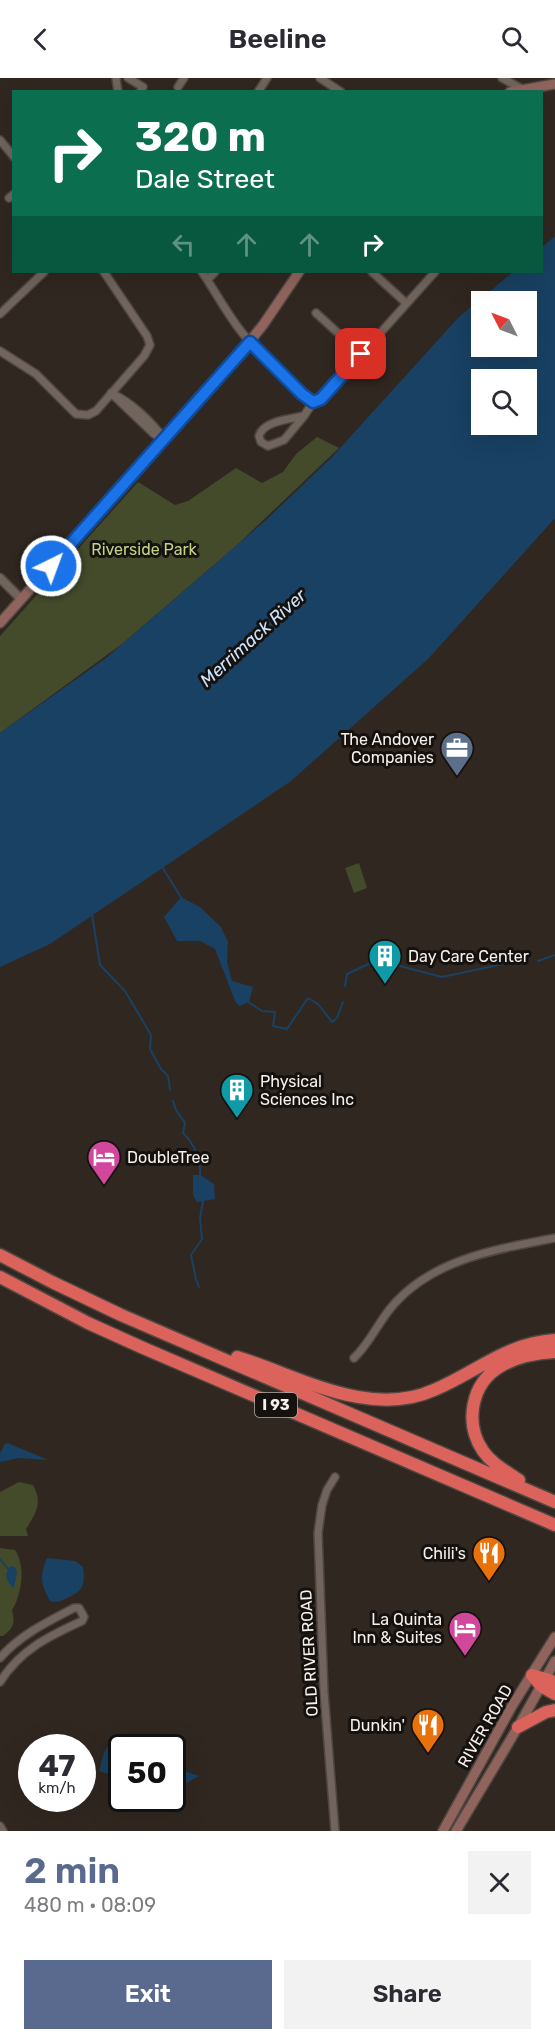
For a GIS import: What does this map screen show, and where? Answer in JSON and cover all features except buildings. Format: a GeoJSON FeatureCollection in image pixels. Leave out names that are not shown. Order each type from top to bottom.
{"type":"FeatureCollection","features":[{"type":"Feature","properties":{"kind":"highway","name":"I 93"},"geometry":{"type":"LineString","coordinates":[[0,1255],[88,1300],[553,1501]]}},
{"type":"Feature","properties":{"kind":"highway","name":"I 93"},"geometry":{"type":"LineString","coordinates":[[0,1276],[67,1312],[141,1347],[555,1525]]}},
{"type":"Feature","properties":{"kind":"highway"},"geometry":{"type":"LineString","coordinates":[[180,1340],[338,1391],[372,1400],[388,1401],[417,1396],[434,1390],[501,1353],[538,1341],[555,1340]]}},
{"type":"Feature","properties":{"kind":"highway"},"geometry":{"type":"LineString","coordinates":[[553,1501],[503,1470],[484,1452],[474,1430],[472,1407],[484,1382],[501,1366],[528,1355],[555,1352]]}},
{"type":"Feature","properties":{"kind":"highway"},"geometry":{"type":"LineString","coordinates":[[532,1675],[547,1682],[555,1694]]}},
{"type":"Feature","properties":{"kind":"highway"},"geometry":{"type":"LineString","coordinates":[[518,1727],[546,1712],[555,1710]]}},
{"type":"Feature","properties":{"kind":"main road"},"geometry":{"type":"LineString","coordinates":[[518,90],[553,82]]}},
{"type":"Feature","properties":{"kind":"main road"},"geometry":{"type":"LineString","coordinates":[[0,623],[250,342],[298,273]]}},
{"type":"Feature","properties":{"kind":"main road","name":"RIVER ROAD"},"geometry":{"type":"LineString","coordinates":[[443,1831],[512,1706],[555,1636]]}},
{"type":"Feature","properties":{"kind":"main road","name":"RIVER ROAD"},"geometry":{"type":"LineString","coordinates":[[456,1831],[547,1682],[555,1661]]}},
{"type":"Feature","properties":{"kind":"street"},"geometry":{"type":"LineString","coordinates":[[128,78],[142,89]]}},
{"type":"Feature","properties":{"kind":"street"},"geometry":{"type":"LineString","coordinates":[[178,87],[184,78]]}},
{"type":"Feature","properties":{"kind":"street"},"geometry":{"type":"LineString","coordinates":[[320,78],[338,90]]}},
{"type":"Feature","properties":{"kind":"street"},"geometry":{"type":"LineString","coordinates":[[502,78],[522,89]]}},
{"type":"Feature","properties":{"kind":"street"},"geometry":{"type":"LineString","coordinates":[[0,140],[12,155]]}},
{"type":"Feature","properties":{"kind":"street"},"geometry":{"type":"LineString","coordinates":[[0,314],[43,273]]}},
{"type":"Feature","properties":{"kind":"street"},"geometry":{"type":"LineString","coordinates":[[0,351],[31,370],[79,415],[92,413],[144,356],[150,342],[105,273]]}},
{"type":"Feature","properties":{"kind":"street"},"geometry":{"type":"LineString","coordinates":[[203,273],[250,342],[313,402]]}},
{"type":"Feature","properties":{"kind":"street"},"geometry":{"type":"LineString","coordinates":[[208,279],[214,273]]}},
{"type":"Feature","properties":{"kind":"street"},"geometry":{"type":"LineString","coordinates":[[373,273],[406,303]]}},
{"type":"Feature","properties":{"kind":"street"},"geometry":{"type":"LineString","coordinates":[[304,416],[264,428],[259,434],[261,442],[268,446],[280,443],[304,416],[313,402],[321,399],[434,273]]}},
{"type":"Feature","properties":{"kind":"street"},"geometry":{"type":"LineString","coordinates":[[316,313],[361,354]]}},
{"type":"Feature","properties":{"kind":"street"},"geometry":{"type":"LineString","coordinates":[[111,393],[154,434],[164,439]]}},
{"type":"Feature","properties":{"kind":"street"},"geometry":{"type":"LineString","coordinates":[[0,578],[21,599]]}},
{"type":"Feature","properties":{"kind":"street"},"geometry":{"type":"LineString","coordinates":[[354,1359],[363,1350],[395,1302],[423,1279],[461,1260],[555,1238]]}},
{"type":"Feature","properties":{"kind":"street","name":"OLD RIVER ROAD"},"geometry":{"type":"LineString","coordinates":[[335,1477],[322,1505],[318,1533],[324,1692],[335,1831]]}},
{"type":"Feature","properties":{"kind":"street"},"geometry":{"type":"LineString","coordinates":[[0,1658],[39,1626],[74,1608],[82,1611],[84,1617],[82,1621],[31,1647],[9,1668],[0,1682]]}},
{"type":"Feature","properties":{"kind":"street"},"geometry":{"type":"LineString","coordinates":[[0,1826],[3,1831]]}},
{"type":"Feature","properties":{"kind":"green space","name":"Riverside Park"},"geometry":{"type":"Polygon","coordinates":[[[317,437],[339,448],[236,546],[122,644],[0,733],[0,636],[138,482],[175,505],[188,501],[236,468],[262,483],[283,472],[296,454],[317,437]]]}},
{"type":"Feature","properties":{"kind":"green space"},"geometry":{"type":"Polygon","coordinates":[[[359,863],[367,888],[354,893],[345,868],[359,863]]]}},
{"type":"Feature","properties":{"kind":"green space"},"geometry":{"type":"Polygon","coordinates":[[[19,1482],[33,1485],[38,1497],[37,1508],[26,1529],[28,1536],[0,1536],[0,1492],[19,1482]]]}},
{"type":"Feature","properties":{"kind":"green space"},"geometry":{"type":"Polygon","coordinates":[[[0,1548],[15,1550],[22,1572],[18,1596],[12,1610],[13,1625],[3,1636],[0,1636],[0,1548]]]}},
{"type":"Feature","properties":{"kind":"water","name":"Merrimack River"},"geometry":{"type":"Polygon","coordinates":[[[555,236],[555,518],[428,659],[291,781],[50,944],[0,967],[0,733],[106,658],[266,520],[331,458],[458,318],[471,307],[471,357],[537,357],[537,291],[490,291],[512,273],[543,273],[543,246],[555,236]]]}},
{"type":"Feature","properties":{"kind":"water"},"geometry":{"type":"Polygon","coordinates":[[[181,897],[200,907],[221,927],[228,942],[227,962],[232,981],[253,987],[249,1002],[240,1006],[236,1003],[215,949],[200,941],[177,941],[164,917],[181,897]]]}},
{"type":"Feature","properties":{"kind":"water"},"geometry":{"type":"Polygon","coordinates":[[[193,1175],[200,1175],[214,1184],[215,1199],[197,1202],[193,1195],[193,1175]]]}},
{"type":"Feature","properties":{"kind":"water"},"geometry":{"type":"Polygon","coordinates":[[[8,1443],[48,1460],[20,1458],[0,1462],[0,1453],[8,1443]]]}},
{"type":"Feature","properties":{"kind":"water"},"geometry":{"type":"Polygon","coordinates":[[[47,1558],[75,1561],[83,1567],[82,1588],[61,1601],[50,1601],[42,1580],[47,1558]]]}},
{"type":"Feature","properties":{"kind":"water"},"geometry":{"type":"Polygon","coordinates":[[[11,1566],[15,1567],[17,1572],[14,1588],[7,1578],[7,1572],[11,1566]]]}},
{"type":"Feature","properties":{"kind":"water"},"geometry":{"type":"Polygon","coordinates":[[[108,1746],[108,1774],[99,1771],[108,1746]]]}},
{"type":"Feature","properties":{"kind":"water"},"geometry":{"type":"Polygon","coordinates":[[[186,1772],[199,1776],[187,1783],[186,1772]]]}},
{"type":"Feature","properties":{"kind":"waterway"},"geometry":{"type":"LineString","coordinates":[[161,865],[182,899]]}},
{"type":"Feature","properties":{"kind":"waterway"},"geometry":{"type":"LineString","coordinates":[[92,914],[100,965],[125,991],[151,1035],[150,1049],[161,1069],[168,1076],[170,1090]]}},
{"type":"Feature","properties":{"kind":"waterway"},"geometry":{"type":"LineString","coordinates":[[538,961],[555,955]]}},
{"type":"Feature","properties":{"kind":"waterway"},"geometry":{"type":"LineString","coordinates":[[345,986],[347,974],[377,960],[442,977],[512,962]]}},
{"type":"Feature","properties":{"kind":"waterway"},"geometry":{"type":"LineString","coordinates":[[248,1002],[262,1011],[275,1012],[273,1026],[287,1029],[308,998],[318,1004],[332,1022],[337,1018],[343,1002]]}},
{"type":"Feature","properties":{"kind":"waterway"},"geometry":{"type":"LineString","coordinates":[[173,1101],[185,1123],[183,1133],[196,1152],[200,1175]]}},
{"type":"Feature","properties":{"kind":"waterway"},"geometry":{"type":"LineString","coordinates":[[199,1287],[191,1255],[202,1239],[200,1218],[203,1201]]}},
{"type":"Feature","properties":{"kind":"waterway"},"geometry":{"type":"LineString","coordinates":[[0,1559],[8,1569]]}},
{"type":"Feature","properties":{"kind":"place","name":"The Andover Companies"},"geometry":{"type":"Point","coordinates":[457,777]}},
{"type":"Feature","properties":{"kind":"place","name":"Day Care Center"},"geometry":{"type":"Point","coordinates":[385,985]}},
{"type":"Feature","properties":{"kind":"place","name":"Physical Sciences Inc"},"geometry":{"type":"Point","coordinates":[237,1119]}},
{"type":"Feature","properties":{"kind":"place","name":"DoubleTree"},"geometry":{"type":"Point","coordinates":[104,1186]}},
{"type":"Feature","properties":{"kind":"place","name":"Chili's"},"geometry":{"type":"Point","coordinates":[489,1582]}},
{"type":"Feature","properties":{"kind":"place","name":"La Quinta Inn & Suites"},"geometry":{"type":"Point","coordinates":[465,1657]}},
{"type":"Feature","properties":{"kind":"place","name":"Dunkin'"},"geometry":{"type":"Point","coordinates":[428,1754]}},
{"type":"Feature","properties":{"kind":"route"},"geometry":{"type":"LineString","coordinates":[[51,566],[250,342],[313,402],[321,399],[361,354]]}}]}
